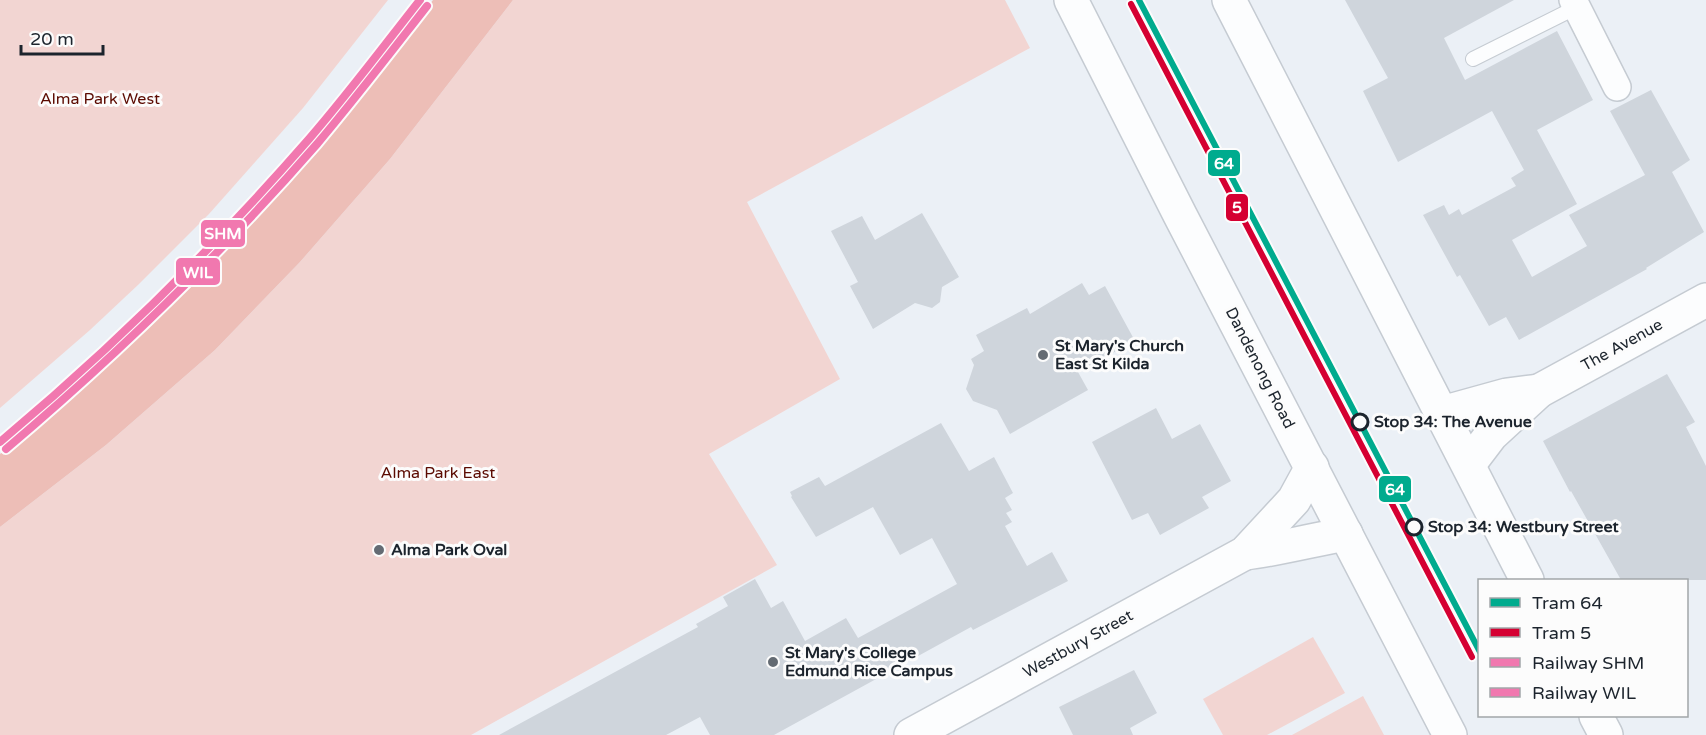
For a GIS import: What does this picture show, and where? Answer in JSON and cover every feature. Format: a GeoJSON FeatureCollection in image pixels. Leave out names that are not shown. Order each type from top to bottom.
{"type":"FeatureCollection","features":[{"type":"Feature","properties":{"kind":"main road","name":"Dandenong Road"},"geometry":{"type":"LineString","coordinates":[[1071,0],[1450,735]]}},
{"type":"Feature","properties":{"kind":"main road"},"geometry":{"type":"LineString","coordinates":[[1229,0],[1526,579]]}},
{"type":"Feature","properties":{"kind":"main road","name":"The Avenue"},"geometry":{"type":"LineString","coordinates":[[1469,464],[1491,435],[1539,391],[1706,300]]}},
{"type":"Feature","properties":{"kind":"main road","name":"The Avenue"},"geometry":{"type":"LineString","coordinates":[[1442,413],[1507,395],[1539,391]]}},
{"type":"Feature","properties":{"kind":"main road","name":"Westbury Street"},"geometry":{"type":"LineString","coordinates":[[911,735],[1245,553],[1294,500],[1312,467]]}},
{"type":"Feature","properties":{"kind":"main road","name":"Westbury Street"},"geometry":{"type":"LineString","coordinates":[[1245,553],[1276,549],[1346,534]]}},
{"type":"Feature","properties":{"kind":"main road"},"geometry":{"type":"LineString","coordinates":[[1597,717],[1606,735]]}},
{"type":"Feature","properties":{"kind":"street"},"geometry":{"type":"LineString","coordinates":[[1575,3],[1617,87]]}},
{"type":"Feature","properties":{"kind":"lane"},"geometry":{"type":"LineString","coordinates":[[1473,59],[1575,3]]}},
{"type":"Feature","properties":{"kind":"green space","name":"Alma Park West"},"geometry":{"type":"Polygon","coordinates":[[[0,0],[388,0],[303,108],[209,214],[90,330],[0,408],[0,0]]]}},
{"type":"Feature","properties":{"kind":"green space","name":"Alma Park East"},"geometry":{"type":"Polygon","coordinates":[[[513,0],[1005,0],[1030,48],[747,202],[840,379],[709,454],[777,565],[471,735],[0,735],[0,527],[106,445],[215,350],[300,262],[390,159],[513,0]]]}},
{"type":"Feature","properties":{"kind":"green space"},"geometry":{"type":"Polygon","coordinates":[[[1313,637],[1345,693],[1267,735],[1223,735],[1203,699],[1313,637]]]}},
{"type":"Feature","properties":{"kind":"green space"},"geometry":{"type":"Polygon","coordinates":[[[1363,696],[1384,735],[1292,735],[1363,696]]]}},
{"type":"Feature","properties":{"kind":"shaded area"},"geometry":{"type":"Polygon","coordinates":[[[433,0],[513,0],[390,159],[300,262],[215,350],[106,445],[0,527],[0,454],[119,351],[239,234],[341,116],[433,0]]]}},
{"type":"Feature","properties":{"kind":"building"},"geometry":{"type":"Polygon","coordinates":[[[1345,0],[1514,0],[1444,38],[1465,80],[1557,31],[1593,100],[1537,130],[1577,204],[1512,240],[1532,277],[1587,246],[1569,215],[1645,175],[1610,111],[1651,90],[1690,160],[1672,172],[1704,232],[1647,269],[1519,340],[1506,317],[1489,326],[1460,275],[1457,277],[1423,215],[1444,205],[1449,215],[1459,209],[1462,215],[1516,186],[1511,178],[1524,170],[1492,111],[1398,162],[1363,91],[1388,78],[1345,0]]]}},
{"type":"Feature","properties":{"kind":"building"},"geometry":{"type":"Polygon","coordinates":[[[922,213],[959,277],[942,287],[940,302],[932,308],[915,303],[873,329],[850,286],[858,282],[831,231],[862,216],[875,240],[922,213]]]}},
{"type":"Feature","properties":{"kind":"building","name":"St Mary's Church East St Kilda"},"geometry":{"type":"Polygon","coordinates":[[[1082,283],[1089,295],[1105,286],[1135,341],[1078,372],[1088,390],[1010,434],[997,410],[973,401],[966,389],[974,365],[971,359],[984,351],[976,335],[1027,308],[1030,314],[1082,283]]]}},
{"type":"Feature","properties":{"kind":"building"},"geometry":{"type":"Polygon","coordinates":[[[1667,374],[1695,422],[1686,427],[1706,466],[1706,580],[1620,579],[1543,441],[1667,374]]]}},
{"type":"Feature","properties":{"kind":"building"},"geometry":{"type":"Polygon","coordinates":[[[1156,408],[1172,439],[1200,424],[1231,481],[1202,497],[1209,508],[1160,535],[1148,513],[1132,520],[1092,442],[1156,408]]]}},
{"type":"Feature","properties":{"kind":"building","name":"St Mary's College Edmund Rice Campus"},"geometry":{"type":"Polygon","coordinates":[[[941,423],[969,471],[994,457],[1013,493],[1005,498],[1012,510],[1006,513],[1012,522],[1005,526],[1027,566],[1052,552],[1068,581],[973,630],[971,627],[774,735],[710,735],[700,717],[666,735],[499,735],[698,627],[696,624],[728,606],[723,597],[755,579],[771,608],[783,601],[805,641],[846,618],[858,638],[957,584],[932,538],[900,555],[873,507],[816,537],[790,492],[819,477],[825,486],[941,423]]]}},
{"type":"Feature","properties":{"kind":"building"},"geometry":{"type":"Polygon","coordinates":[[[1134,670],[1157,713],[1130,728],[1133,735],[1073,735],[1059,707],[1134,670]]]}},
{"type":"Feature","properties":{"kind":"tram line","name":"64"},"geometry":{"type":"LineString","coordinates":[[1139,0],[1478,648]]}},
{"type":"Feature","properties":{"kind":"tram line","name":"5"},"geometry":{"type":"LineString","coordinates":[[1131,4],[1472,657]]}},
{"type":"Feature","properties":{"kind":"rail line","name":"SHM"},"geometry":{"type":"LineString","coordinates":[[0,442],[82,371],[199,258],[273,180],[323,122],[420,0]]}},
{"type":"Feature","properties":{"kind":"rail line","name":"WIL"},"geometry":{"type":"LineString","coordinates":[[6,449],[128,340],[244,225],[317,144],[427,6]]}},
{"type":"Feature","properties":{"kind":"place","name":"St Mary's Church East St Kilda"},"geometry":{"type":"Point","coordinates":[1043,355]}},
{"type":"Feature","properties":{"kind":"place","name":"Stop 34: The Avenue"},"geometry":{"type":"Point","coordinates":[1360,422]}},
{"type":"Feature","properties":{"kind":"place","name":"Stop 34: Westbury Street"},"geometry":{"type":"Point","coordinates":[1414,527]}},
{"type":"Feature","properties":{"kind":"place","name":"Alma Park Oval"},"geometry":{"type":"Point","coordinates":[379,550]}},
{"type":"Feature","properties":{"kind":"place","name":"St Mary's College Edmund Rice Campus"},"geometry":{"type":"Point","coordinates":[773,662]}}]}
